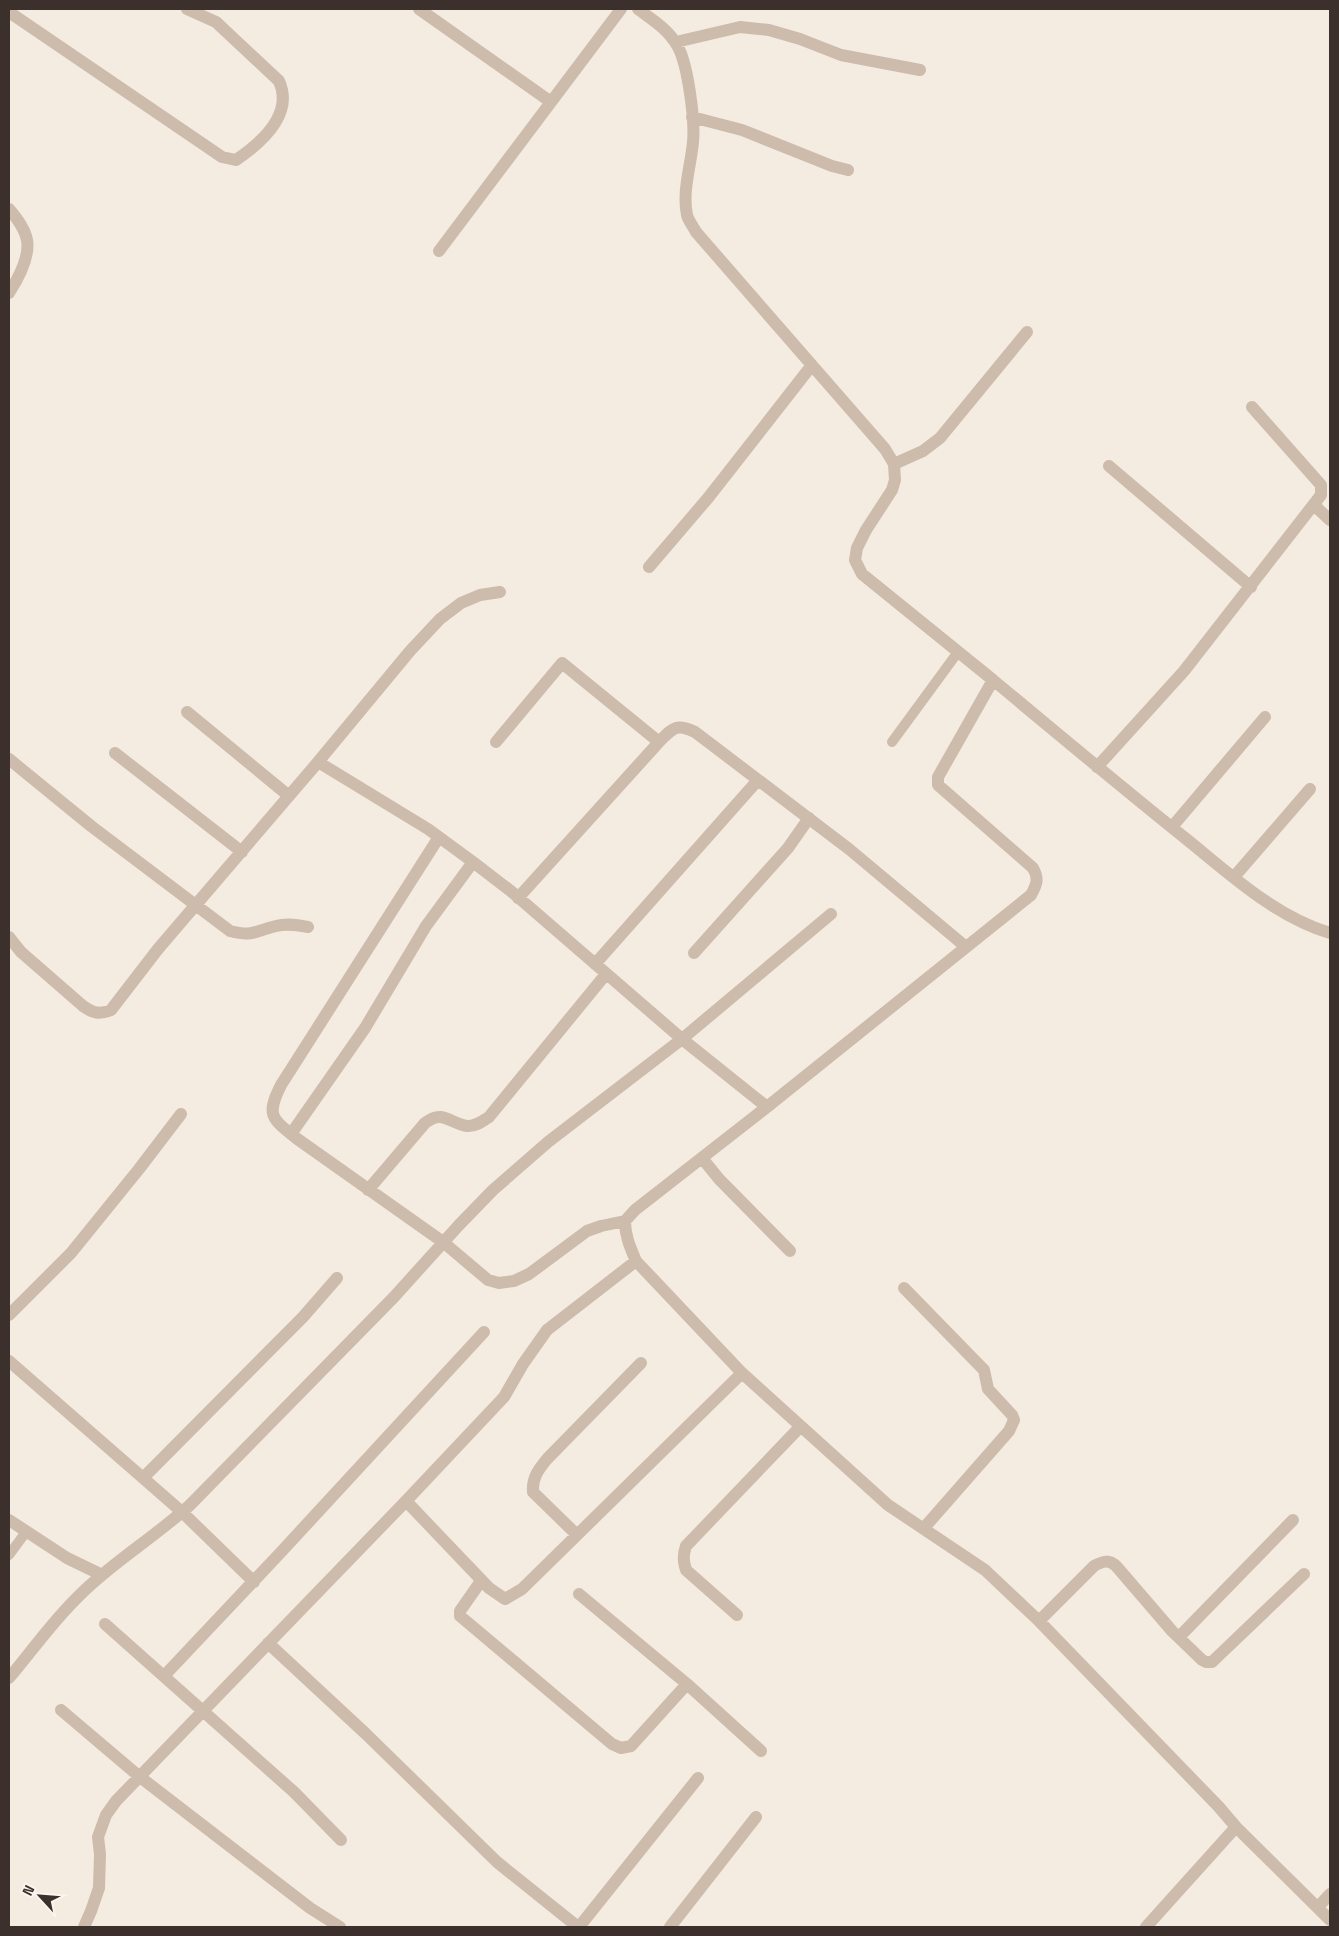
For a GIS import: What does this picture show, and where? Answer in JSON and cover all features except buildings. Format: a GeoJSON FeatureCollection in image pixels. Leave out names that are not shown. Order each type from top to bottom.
{"type":"FeatureCollection","features":[{"type":"Feature","properties":{"kind":"street"},"geometry":{"type":"LineString","coordinates":[[9,12],[222,157],[236,160],[255,147],[275,124],[284,104],[283,89],[279,81],[216,22],[188,9]]}},
{"type":"Feature","properties":{"kind":"street"},"geometry":{"type":"LineString","coordinates":[[419,9],[551,102]]}},
{"type":"Feature","properties":{"kind":"street"},"geometry":{"type":"LineString","coordinates":[[439,251],[621,9]]}},
{"type":"Feature","properties":{"kind":"street"},"geometry":{"type":"LineString","coordinates":[[638,9],[676,42],[682,57],[694,140],[686,190],[687,215],[696,232],[885,449],[894,464],[895,480],[892,490],[866,530],[857,548],[855,560],[862,574],[1234,877],[1274,907],[1301,923],[1330,933]]}},
{"type":"Feature","properties":{"kind":"street"},"geometry":{"type":"LineString","coordinates":[[676,42],[740,27],[768,30],[800,39],[841,55],[920,70]]}},
{"type":"Feature","properties":{"kind":"street"},"geometry":{"type":"LineString","coordinates":[[692,117],[742,130],[832,166],[848,170]]}},
{"type":"Feature","properties":{"kind":"street"},"geometry":{"type":"LineString","coordinates":[[9,209],[17,219],[27,240],[26,258],[9,293]]}},
{"type":"Feature","properties":{"kind":"street"},"geometry":{"type":"LineString","coordinates":[[894,464],[922,451],[940,438],[1027,332]]}},
{"type":"Feature","properties":{"kind":"street"},"geometry":{"type":"LineString","coordinates":[[649,567],[708,498],[812,365]]}},
{"type":"Feature","properties":{"kind":"street"},"geometry":{"type":"LineString","coordinates":[[1097,767],[1184,671],[1321,495],[1321,485],[1252,407]]}},
{"type":"Feature","properties":{"kind":"street"},"geometry":{"type":"LineString","coordinates":[[1109,466],[1251,587]]}},
{"type":"Feature","properties":{"kind":"street"},"geometry":{"type":"LineString","coordinates":[[1314,506],[1330,520]]}},
{"type":"Feature","properties":{"kind":"street"},"geometry":{"type":"LineString","coordinates":[[9,937],[21,952],[83,1006],[93,1012],[102,1013],[110,1010],[158,949],[242,852],[410,651],[440,619],[461,603],[480,595],[500,592]]}},
{"type":"Feature","properties":{"kind":"street"},"geometry":{"type":"LineString","coordinates":[[496,742],[562,663],[659,742]]}},
{"type":"Feature","properties":{"kind":"street"},"geometry":{"type":"LineString","coordinates":[[994,680],[938,776],[938,785],[1033,868],[1037,876],[1036,885],[1031,894],[767,1107],[634,1210],[625,1221],[625,1234],[636,1261],[742,1373],[888,1505],[985,1570],[1039,1621],[1220,1807],[1236,1827],[1330,1920]]}},
{"type":"Feature","properties":{"kind":"street"},"geometry":{"type":"LineString","coordinates":[[187,712],[289,796]]}},
{"type":"Feature","properties":{"kind":"street"},"geometry":{"type":"LineString","coordinates":[[1172,828],[1266,717]]}},
{"type":"Feature","properties":{"kind":"street"},"geometry":{"type":"LineString","coordinates":[[518,898],[672,728],[683,726],[695,732],[849,849],[966,947]]}},
{"type":"Feature","properties":{"kind":"street"},"geometry":{"type":"LineString","coordinates":[[115,753],[242,852]]}},
{"type":"Feature","properties":{"kind":"street"},"geometry":{"type":"LineString","coordinates":[[9,759],[91,826],[230,931],[252,934],[278,925],[308,927]]}},
{"type":"Feature","properties":{"kind":"street"},"geometry":{"type":"LineString","coordinates":[[318,762],[439,837],[473,862],[518,898],[682,1039],[767,1107]]}},
{"type":"Feature","properties":{"kind":"street"},"geometry":{"type":"LineString","coordinates":[[595,964],[758,780]]}},
{"type":"Feature","properties":{"kind":"street"},"geometry":{"type":"LineString","coordinates":[[1234,877],[1310,789]]}},
{"type":"Feature","properties":{"kind":"street"},"geometry":{"type":"LineString","coordinates":[[694,952],[788,848],[809,818]]}},
{"type":"Feature","properties":{"kind":"street"},"geometry":{"type":"LineString","coordinates":[[439,837],[281,1085],[273,1102],[272,1113],[276,1121],[291,1134],[443,1242],[488,1280],[499,1283],[514,1281],[529,1274],[587,1232],[600,1226],[625,1221]]}},
{"type":"Feature","properties":{"kind":"street"},"geometry":{"type":"LineString","coordinates":[[291,1134],[365,1028],[426,926],[473,862]]}},
{"type":"Feature","properties":{"kind":"street"},"geometry":{"type":"LineString","coordinates":[[9,1678],[63,1612],[102,1575],[182,1512],[394,1297],[493,1190],[548,1142],[682,1039],[831,914]]}},
{"type":"Feature","properties":{"kind":"street"},"geometry":{"type":"LineString","coordinates":[[368,1190],[425,1122],[433,1116],[442,1116],[468,1126],[479,1123],[489,1117],[606,974]]}},
{"type":"Feature","properties":{"kind":"street"},"geometry":{"type":"LineString","coordinates":[[9,1315],[71,1252],[181,1114]]}},
{"type":"Feature","properties":{"kind":"street"},"geometry":{"type":"LineString","coordinates":[[702,1158],[790,1251]]}},
{"type":"Feature","properties":{"kind":"street"},"geometry":{"type":"LineString","coordinates":[[84,1927],[99,1888],[100,1854],[98,1837],[106,1815],[116,1802],[504,1397],[527,1358],[547,1330],[636,1261]]}},
{"type":"Feature","properties":{"kind":"street"},"geometry":{"type":"LineString","coordinates":[[143,1478],[303,1317],[337,1278]]}},
{"type":"Feature","properties":{"kind":"street"},"geometry":{"type":"LineString","coordinates":[[904,1288],[984,1370],[988,1389],[1012,1415],[1014,1420],[1009,1431],[924,1528]]}},
{"type":"Feature","properties":{"kind":"street"},"geometry":{"type":"LineString","coordinates":[[164,1676],[254,1582],[484,1332]]}},
{"type":"Feature","properties":{"kind":"street"},"geometry":{"type":"LineString","coordinates":[[9,1362],[182,1512],[254,1582]]}},
{"type":"Feature","properties":{"kind":"street"},"geometry":{"type":"LineString","coordinates":[[577,1535],[533,1492],[532,1482],[536,1473],[548,1459],[641,1364]]}},
{"type":"Feature","properties":{"kind":"street"},"geometry":{"type":"LineString","coordinates":[[406,1501],[482,1581],[505,1599],[522,1589],[742,1373]]}},
{"type":"Feature","properties":{"kind":"street"},"geometry":{"type":"LineString","coordinates":[[737,1615],[686,1570],[682,1560],[683,1553],[686,1546],[800,1427]]}},
{"type":"Feature","properties":{"kind":"street"},"geometry":{"type":"LineString","coordinates":[[9,1520],[66,1558],[102,1575]]}},
{"type":"Feature","properties":{"kind":"street"},"geometry":{"type":"LineString","coordinates":[[1179,1637],[1293,1520]]}},
{"type":"Feature","properties":{"kind":"street"},"geometry":{"type":"LineString","coordinates":[[1039,1621],[1094,1566],[1103,1561],[1110,1561],[1202,1660],[1212,1662],[1304,1574]]}},
{"type":"Feature","properties":{"kind":"street"},"geometry":{"type":"LineString","coordinates":[[482,1581],[460,1611],[460,1616],[612,1744],[621,1748],[631,1746],[687,1684]]}},
{"type":"Feature","properties":{"kind":"street"},"geometry":{"type":"LineString","coordinates":[[579,1594],[687,1684],[761,1751]]}},
{"type":"Feature","properties":{"kind":"street"},"geometry":{"type":"LineString","coordinates":[[106,1624],[294,1792],[341,1840]]}},
{"type":"Feature","properties":{"kind":"street"},"geometry":{"type":"LineString","coordinates":[[268,1642],[366,1734],[497,1862],[578,1927],[698,1778]]}},
{"type":"Feature","properties":{"kind":"street"},"geometry":{"type":"LineString","coordinates":[[61,1710],[140,1777],[310,1908],[340,1927]]}},
{"type":"Feature","properties":{"kind":"street"},"geometry":{"type":"LineString","coordinates":[[670,1927],[756,1817]]}},
{"type":"Feature","properties":{"kind":"street"},"geometry":{"type":"LineString","coordinates":[[1146,1927],[1236,1827]]}},
{"type":"Feature","properties":{"kind":"street"},"geometry":{"type":"LineString","coordinates":[[1318,1907],[1330,1894]]}},
{"type":"Feature","properties":{"kind":"lane"},"geometry":{"type":"LineString","coordinates":[[892,742],[958,652]]}},
{"type":"Feature","properties":{"kind":"lane"},"geometry":{"type":"LineString","coordinates":[[9,1555],[26,1532]]}}]}
